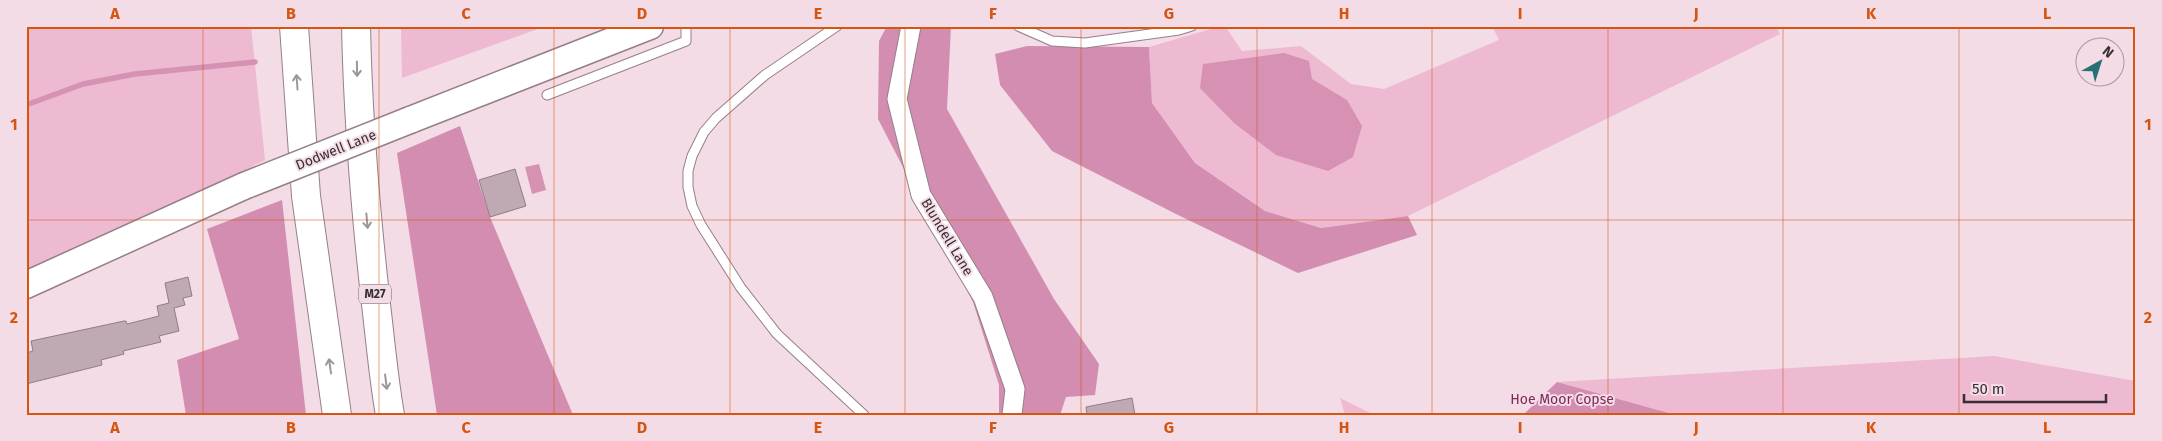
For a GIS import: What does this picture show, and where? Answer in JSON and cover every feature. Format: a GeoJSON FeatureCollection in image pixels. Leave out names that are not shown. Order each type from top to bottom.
{"type":"FeatureCollection","features":[{"type":"Feature","properties":{"kind":"highway"},"geometry":{"type":"LineString","coordinates":[[294,26],[306,196],[336,415]]}},
{"type":"Feature","properties":{"kind":"highway","name":"M27"},"geometry":{"type":"LineString","coordinates":[[356,26],[358,111],[366,211],[390,415]]}},
{"type":"Feature","properties":{"kind":"street","name":"Dodwell Lane"},"geometry":{"type":"LineString","coordinates":[[26,285],[244,186],[650,26]]}},
{"type":"Feature","properties":{"kind":"street","name":"Blundell Lane"},"geometry":{"type":"LineString","coordinates":[[911,26],[897,99],[921,195],[983,297],[1015,389],[1012,415]]}},
{"type":"Feature","properties":{"kind":"lane"},"geometry":{"type":"LineString","coordinates":[[547,95],[686,41],[686,26]]}},
{"type":"Feature","properties":{"kind":"lane"},"geometry":{"type":"LineString","coordinates":[[837,26],[765,75],[716,118],[704,132],[692,156],[688,171],[688,187],[692,206],[701,225],[741,288],[777,334],[864,415]]}},
{"type":"Feature","properties":{"kind":"lane"},"geometry":{"type":"LineString","coordinates":[[1018,26],[1052,42],[1085,43],[1192,26]]}},
{"type":"Feature","properties":{"kind":"shaded area"},"geometry":{"type":"Polygon","coordinates":[[[26,26],[251,26],[265,160],[26,278],[26,26]]]}},
{"type":"Feature","properties":{"kind":"shaded area"},"geometry":{"type":"Polygon","coordinates":[[[401,26],[546,26],[402,78],[401,26]]]}},
{"type":"Feature","properties":{"kind":"shaded area"},"geometry":{"type":"Polygon","coordinates":[[[1225,26],[1242,51],[1301,46],[1351,84],[1384,89],[1499,40],[1492,26],[1776,26],[1780,34],[1408,216],[1321,228],[1265,211],[1195,163],[1152,103],[1149,47],[1225,26]]]}},
{"type":"Feature","properties":{"kind":"shaded area"},"geometry":{"type":"Polygon","coordinates":[[[1284,53],[1309,61],[1312,79],[1347,100],[1362,126],[1353,157],[1328,171],[1276,155],[1234,123],[1200,88],[1203,64],[1284,53]]]}},
{"type":"Feature","properties":{"kind":"shaded area"},"geometry":{"type":"Polygon","coordinates":[[[539,164],[546,190],[532,194],[525,167],[539,164]]]}},
{"type":"Feature","properties":{"kind":"shaded area"},"geometry":{"type":"Polygon","coordinates":[[[1994,356],[2136,381],[2136,415],[1676,415],[1557,382],[1994,356]]]}},
{"type":"Feature","properties":{"kind":"shaded area"},"geometry":{"type":"Polygon","coordinates":[[[1340,398],[1374,415],[1345,415],[1340,398]]]}},
{"type":"Feature","properties":{"kind":"green space"},"geometry":{"type":"Polygon","coordinates":[[[887,26],[951,26],[947,109],[1054,299],[1099,364],[1095,395],[1066,397],[1060,415],[999,415],[999,385],[973,302],[878,119],[879,41],[887,26]]]}},
{"type":"Feature","properties":{"kind":"green space"},"geometry":{"type":"Polygon","coordinates":[[[1027,46],[1149,47],[1152,103],[1195,163],[1265,211],[1321,228],[1408,216],[1417,235],[1298,273],[1176,214],[1052,151],[1000,85],[995,54],[1027,46]]]}},
{"type":"Feature","properties":{"kind":"green space"},"geometry":{"type":"Polygon","coordinates":[[[460,126],[490,217],[573,415],[437,415],[397,153],[460,126]]]}},
{"type":"Feature","properties":{"kind":"green space"},"geometry":{"type":"Polygon","coordinates":[[[282,200],[306,415],[186,415],[177,360],[239,339],[207,229],[282,200]]]}},
{"type":"Feature","properties":{"kind":"green space","name":"Hoe Moor Copse"},"geometry":{"type":"Polygon","coordinates":[[[1557,382],[1676,415],[1523,415],[1557,382]]]}},
{"type":"Feature","properties":{"kind":"building"},"geometry":{"type":"Polygon","coordinates":[[[515,169],[526,206],[490,217],[479,180],[515,169]]]}},
{"type":"Feature","properties":{"kind":"building"},"geometry":{"type":"Polygon","coordinates":[[[188,277],[192,296],[183,298],[185,305],[174,308],[179,331],[159,336],[161,342],[123,351],[124,354],[101,360],[102,365],[26,384],[26,353],[33,351],[31,341],[124,321],[127,324],[159,316],[157,306],[169,303],[165,283],[188,277]]]}},
{"type":"Feature","properties":{"kind":"building"},"geometry":{"type":"Polygon","coordinates":[[[1132,398],[1135,415],[1087,415],[1086,407],[1132,398]]]}},
{"type":"Feature","properties":{"kind":"waterway"},"geometry":{"type":"LineString","coordinates":[[26,105],[83,84],[135,74],[255,62]]}}]}
